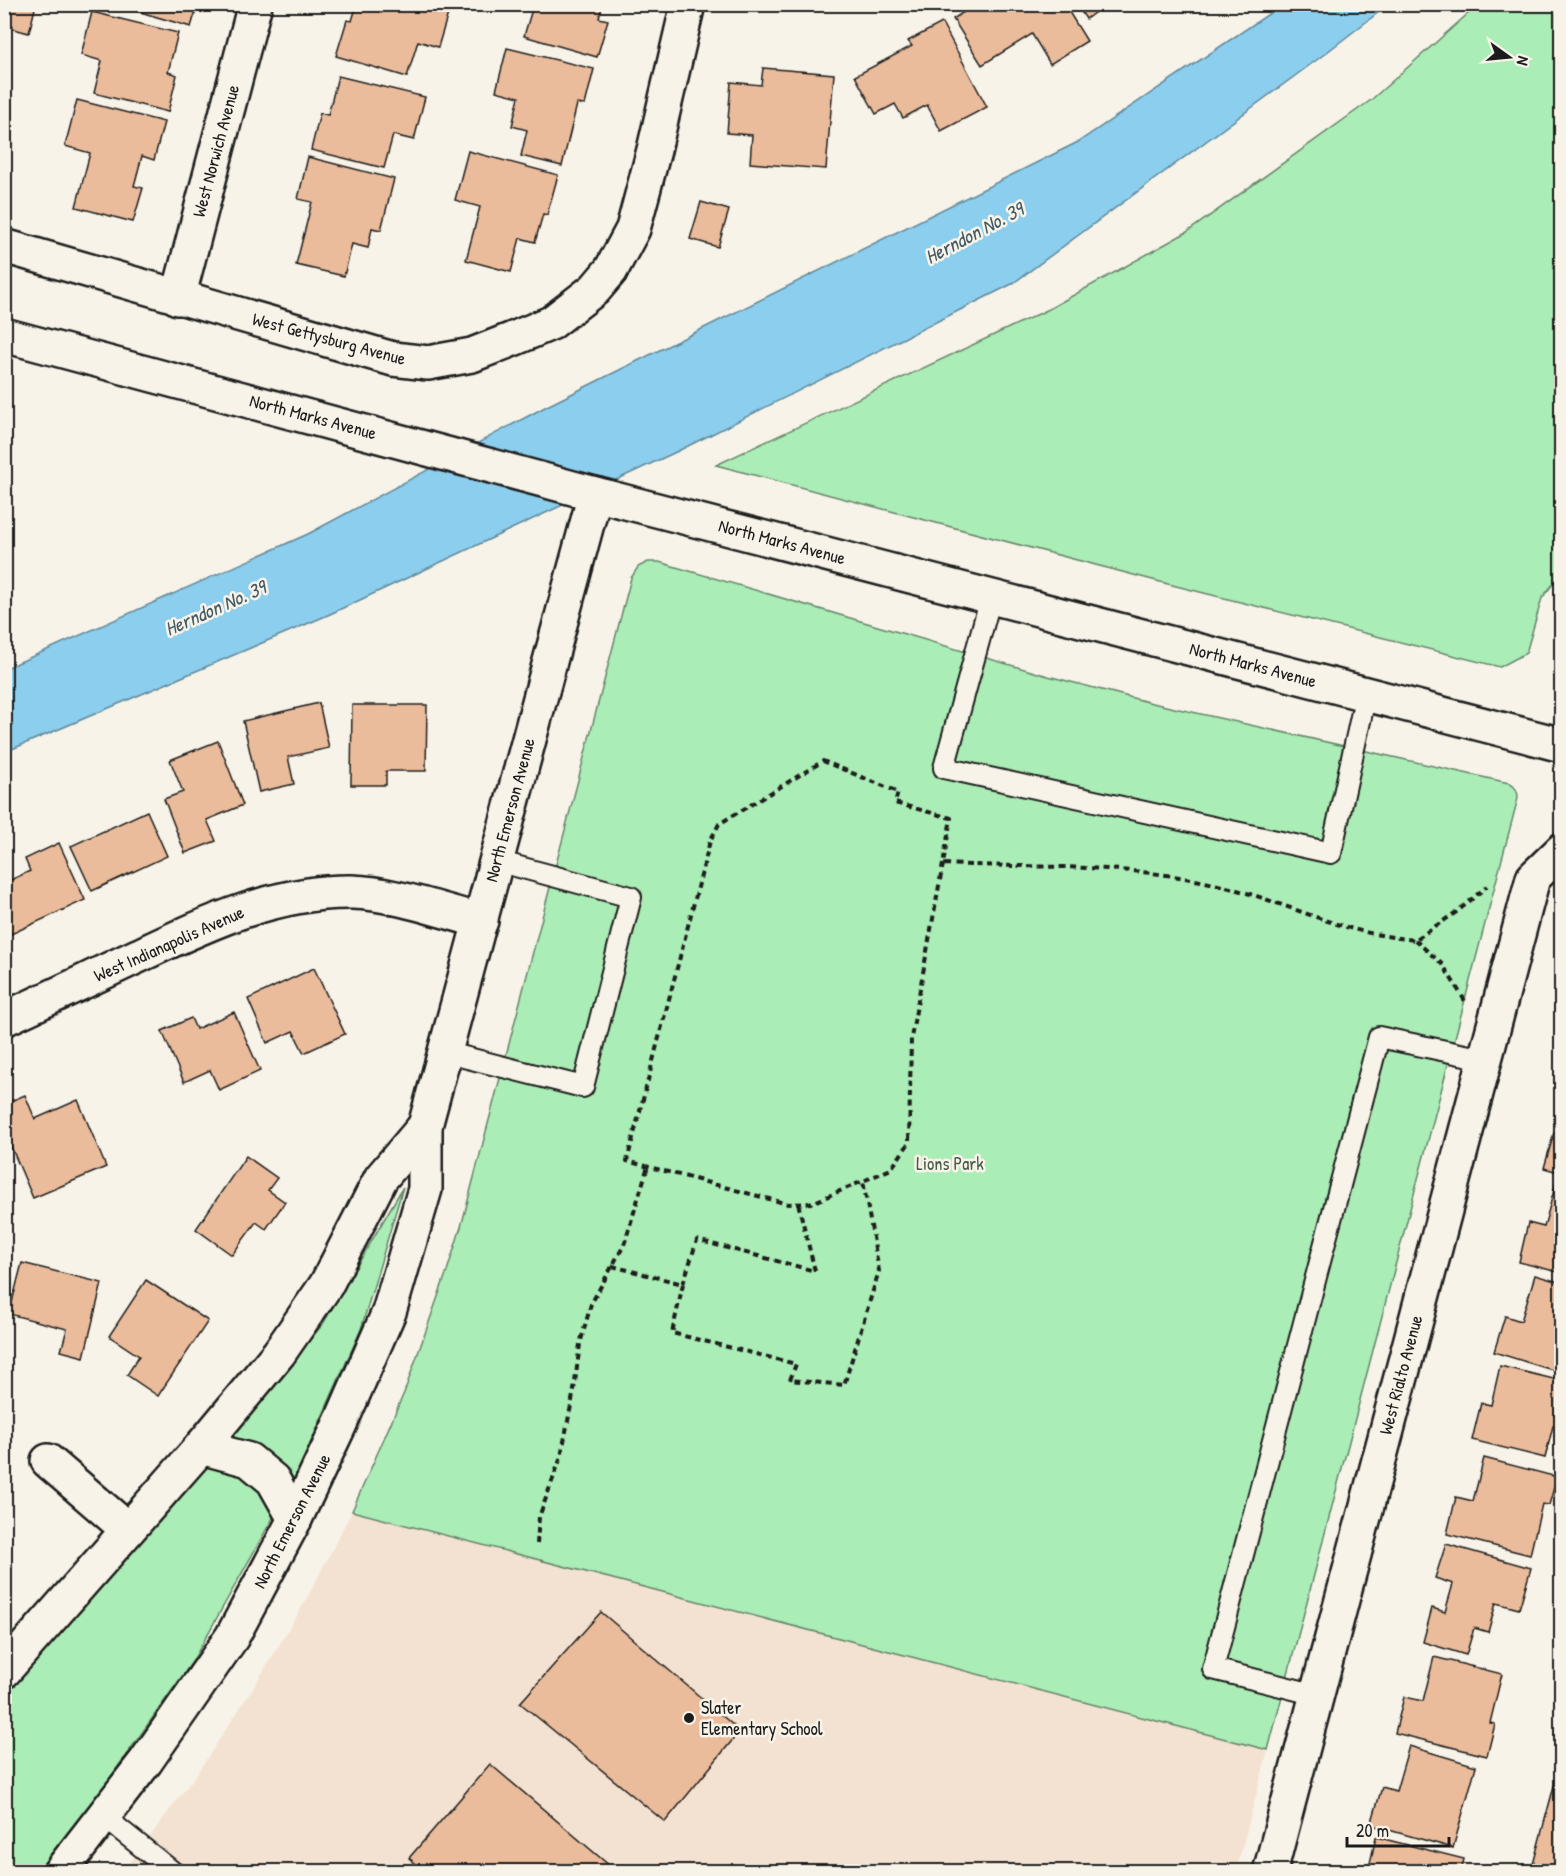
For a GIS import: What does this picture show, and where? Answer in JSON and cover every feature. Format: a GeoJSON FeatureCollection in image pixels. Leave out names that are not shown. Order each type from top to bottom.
{"type":"FeatureCollection","features":[{"type":"Feature","properties":{"kind":"street","name":"West Norwich Avenue"},"geometry":{"type":"LineString","coordinates":[[178,298],[255,4]]}},
{"type":"Feature","properties":{"kind":"street","name":"West Gettysburg Avenue"},"geometry":{"type":"LineString","coordinates":[[4,246],[393,359],[428,363],[472,355],[551,323],[595,289],[612,270],[633,229],[688,4]]}},
{"type":"Feature","properties":{"kind":"street","name":"North Marks Avenue"},"geometry":{"type":"LineString","coordinates":[[4,335],[595,494],[1562,745]]}},
{"type":"Feature","properties":{"kind":"street","name":"North Emerson Avenue"},"geometry":{"type":"LineString","coordinates":[[60,1872],[146,1761],[232,1637],[295,1520],[389,1312],[425,1189],[425,1126],[595,494]]}},
{"type":"Feature","properties":{"kind":"street","name":"West Rialto Avenue"},"geometry":{"type":"LineString","coordinates":[[1270,1872],[1533,878],[1562,849]]}},
{"type":"Feature","properties":{"kind":"street","name":"West Indianapolis Avenue"},"geometry":{"type":"LineString","coordinates":[[4,1019],[214,921],[268,903],[307,895],[353,892],[405,901],[481,921]]}},
{"type":"Feature","properties":{"kind":"street","name":"North Emerson Avenue"},"geometry":{"type":"LineString","coordinates":[[4,1671],[201,1446],[285,1344],[326,1285],[381,1178],[425,1126]]}},
{"type":"Feature","properties":{"kind":"street"},"geometry":{"type":"LineString","coordinates":[[201,1446],[249,1460],[273,1480],[295,1520]]}},
{"type":"Feature","properties":{"kind":"street"},"geometry":{"type":"LineString","coordinates":[[48,1461],[127,1529]]}},
{"type":"Feature","properties":{"kind":"lane"},"geometry":{"type":"LineString","coordinates":[[991,597],[944,768],[1331,853],[1366,694]]}},
{"type":"Feature","properties":{"kind":"lane"},"geometry":{"type":"LineString","coordinates":[[444,1052],[583,1088],[631,897],[497,861]]}},
{"type":"Feature","properties":{"kind":"lane"},"geometry":{"type":"LineString","coordinates":[[1317,1695],[1213,1669],[1379,1037],[1485,1059]]}},
{"type":"Feature","properties":{"kind":"lane"},"geometry":{"type":"LineString","coordinates":[[103,1816],[173,1872]]}},
{"type":"Feature","properties":{"kind":"path"},"geometry":{"type":"LineString","coordinates":[[823,761],[898,792],[895,803],[951,818],[943,864],[911,1038],[909,1143],[891,1169],[812,1203],[788,1204],[627,1161],[710,841],[719,824],[823,761]]}},
{"type":"Feature","properties":{"kind":"path"},"geometry":{"type":"LineString","coordinates":[[943,864],[1153,872],[1214,884],[1248,893],[1339,925],[1378,935],[1415,940],[1443,965],[1465,1001]]}},
{"type":"Feature","properties":{"kind":"path"},"geometry":{"type":"LineString","coordinates":[[1415,940],[1458,911],[1487,886]]}},
{"type":"Feature","properties":{"kind":"path"},"geometry":{"type":"LineString","coordinates":[[537,1544],[539,1517],[561,1457],[580,1344],[591,1304],[624,1245],[648,1167]]}},
{"type":"Feature","properties":{"kind":"path"},"geometry":{"type":"LineString","coordinates":[[798,1203],[815,1271],[697,1240],[683,1284],[672,1334],[796,1365],[790,1380],[844,1385],[879,1271],[863,1181]]}},
{"type":"Feature","properties":{"kind":"path"},"geometry":{"type":"LineString","coordinates":[[612,1266],[683,1284]]}},
{"type":"Feature","properties":{"kind":"shaded area","name":"Slater Elementary School"},"geometry":{"type":"Polygon","coordinates":[[[352,1511],[1268,1750],[1236,1871],[123,1872],[196,1775],[255,1685],[305,1602],[352,1511]]]}},
{"type":"Feature","properties":{"kind":"green space"},"geometry":{"type":"Polygon","coordinates":[[[1479,4],[1561,5],[1561,574],[1542,598],[1526,653],[1500,667],[1168,584],[716,465],[1047,310],[1187,232],[1371,100],[1479,4]]]}},
{"type":"Feature","properties":{"kind":"green space","name":"Lions Park"},"geometry":{"type":"Polygon","coordinates":[[[648,562],[659,562],[1048,676],[1152,703],[1509,783],[1516,789],[1518,798],[1268,1750],[352,1511],[404,1393],[461,1227],[631,578],[638,567],[648,562]]]}},
{"type":"Feature","properties":{"kind":"green space"},"geometry":{"type":"Polygon","coordinates":[[[403,1187],[361,1329],[293,1482],[192,1662],[71,1833],[37,1871],[5,1872],[5,1695],[227,1441],[323,1324],[403,1187]]]}},
{"type":"Feature","properties":{"kind":"water","name":"Herndon No. 39"},"geometry":{"type":"Polygon","coordinates":[[[1282,5],[1388,5],[1012,284],[678,451],[328,615],[5,752],[4,669],[308,534],[545,407],[1078,142],[1282,5]]]}},
{"type":"Feature","properties":{"kind":"building"},"geometry":{"type":"Polygon","coordinates":[[[4,4],[36,4],[29,33],[6,27],[4,35],[4,4]]]}},
{"type":"Feature","properties":{"kind":"building"},"geometry":{"type":"Polygon","coordinates":[[[113,4],[198,4],[191,27],[113,4]]]}},
{"type":"Feature","properties":{"kind":"building"},"geometry":{"type":"Polygon","coordinates":[[[357,4],[442,4],[450,7],[438,47],[418,41],[407,77],[336,56],[347,20],[352,21],[357,4]]]}},
{"type":"Feature","properties":{"kind":"building"},"geometry":{"type":"Polygon","coordinates":[[[528,4],[603,4],[599,18],[608,20],[597,57],[524,36],[533,6],[528,4]]]}},
{"type":"Feature","properties":{"kind":"building"},"geometry":{"type":"Polygon","coordinates":[[[976,4],[1064,4],[1087,41],[1050,64],[1032,34],[982,65],[953,19],[976,4]]]}},
{"type":"Feature","properties":{"kind":"building"},"geometry":{"type":"Polygon","coordinates":[[[1076,4],[1106,4],[1086,19],[1076,4]]]}},
{"type":"Feature","properties":{"kind":"building"},"geometry":{"type":"Polygon","coordinates":[[[92,12],[178,33],[168,72],[177,75],[168,112],[94,93],[102,61],[81,55],[92,12]]]}},
{"type":"Feature","properties":{"kind":"building"},"geometry":{"type":"Polygon","coordinates":[[[942,23],[987,107],[941,131],[927,105],[903,118],[895,104],[876,114],[855,76],[912,46],[908,41],[942,23]]]}},
{"type":"Feature","properties":{"kind":"building"},"geometry":{"type":"Polygon","coordinates":[[[507,48],[594,69],[585,105],[577,104],[562,166],[521,156],[527,130],[512,126],[519,97],[496,91],[507,48]]]}},
{"type":"Feature","properties":{"kind":"building"},"geometry":{"type":"Polygon","coordinates":[[[763,68],[834,74],[826,169],[750,163],[752,135],[727,133],[731,82],[761,85],[763,68]]]}},
{"type":"Feature","properties":{"kind":"building"},"geometry":{"type":"Polygon","coordinates":[[[4,75],[11,76],[4,99],[4,75]]]}},
{"type":"Feature","properties":{"kind":"building"},"geometry":{"type":"Polygon","coordinates":[[[338,76],[425,97],[414,140],[393,135],[384,168],[311,150],[320,113],[328,115],[338,76]]]}},
{"type":"Feature","properties":{"kind":"building"},"geometry":{"type":"Polygon","coordinates":[[[77,100],[164,122],[154,160],[142,156],[134,186],[143,188],[133,222],[76,207],[90,153],[65,146],[77,100]]]}},
{"type":"Feature","properties":{"kind":"building"},"geometry":{"type":"Polygon","coordinates":[[[468,151],[558,175],[547,215],[543,214],[535,242],[520,238],[511,272],[466,260],[480,207],[455,200],[468,151]]]}},
{"type":"Feature","properties":{"kind":"building"},"geometry":{"type":"Polygon","coordinates":[[[308,157],[394,179],[381,230],[372,228],[368,248],[352,244],[344,276],[296,265],[312,202],[298,199],[308,157]]]}},
{"type":"Feature","properties":{"kind":"building"},"geometry":{"type":"Polygon","coordinates":[[[701,202],[729,210],[718,247],[690,239],[701,202]]]}},
{"type":"Feature","properties":{"kind":"building"},"geometry":{"type":"Polygon","coordinates":[[[319,703],[329,748],[288,757],[294,784],[259,792],[243,721],[319,703]]]}},
{"type":"Feature","properties":{"kind":"building"},"geometry":{"type":"Polygon","coordinates":[[[352,705],[427,705],[426,771],[386,771],[386,785],[351,785],[352,705]]]}},
{"type":"Feature","properties":{"kind":"building"},"geometry":{"type":"Polygon","coordinates":[[[218,741],[243,805],[207,820],[216,841],[185,853],[164,799],[183,792],[170,760],[218,741]]]}},
{"type":"Feature","properties":{"kind":"building"},"geometry":{"type":"Polygon","coordinates":[[[147,811],[167,856],[92,891],[71,846],[147,811]]]}},
{"type":"Feature","properties":{"kind":"building"},"geometry":{"type":"Polygon","coordinates":[[[59,843],[85,900],[11,934],[4,919],[4,883],[30,871],[25,859],[59,843]]]}},
{"type":"Feature","properties":{"kind":"building"},"geometry":{"type":"Polygon","coordinates":[[[314,968],[345,1034],[304,1053],[293,1031],[267,1043],[248,999],[314,968]]]}},
{"type":"Feature","properties":{"kind":"building"},"geometry":{"type":"Polygon","coordinates":[[[234,1012],[260,1071],[219,1090],[210,1070],[184,1082],[162,1031],[191,1018],[196,1029],[234,1012]]]}},
{"type":"Feature","properties":{"kind":"building"},"geometry":{"type":"Polygon","coordinates":[[[25,1095],[35,1119],[78,1100],[106,1167],[33,1198],[4,1130],[4,1104],[25,1095]]]}},
{"type":"Feature","properties":{"kind":"building"},"geometry":{"type":"Polygon","coordinates":[[[1554,1133],[1562,1135],[1562,1173],[1544,1168],[1554,1133]]]}},
{"type":"Feature","properties":{"kind":"building"},"geometry":{"type":"Polygon","coordinates":[[[246,1156],[277,1178],[268,1190],[285,1202],[266,1229],[256,1222],[232,1255],[196,1229],[246,1156]]]}},
{"type":"Feature","properties":{"kind":"building"},"geometry":{"type":"Polygon","coordinates":[[[1556,1183],[1562,1184],[1562,1273],[1519,1262],[1528,1223],[1544,1227],[1556,1183]]]}},
{"type":"Feature","properties":{"kind":"building"},"geometry":{"type":"Polygon","coordinates":[[[22,1263],[102,1283],[84,1357],[61,1351],[67,1329],[9,1314],[22,1263]]]}},
{"type":"Feature","properties":{"kind":"building"},"geometry":{"type":"Polygon","coordinates":[[[1535,1275],[1562,1283],[1562,1373],[1494,1352],[1505,1316],[1521,1321],[1535,1275]]]}},
{"type":"Feature","properties":{"kind":"building"},"geometry":{"type":"Polygon","coordinates":[[[146,1280],[208,1321],[158,1396],[127,1375],[139,1356],[109,1336],[146,1280]]]}},
{"type":"Feature","properties":{"kind":"building"},"geometry":{"type":"Polygon","coordinates":[[[1500,1366],[1562,1381],[1562,1428],[1553,1426],[1545,1458],[1472,1440],[1481,1403],[1491,1405],[1500,1366]]]}},
{"type":"Feature","properties":{"kind":"building"},"geometry":{"type":"Polygon","coordinates":[[[1484,1458],[1557,1477],[1549,1505],[1542,1504],[1530,1555],[1447,1534],[1456,1497],[1473,1501],[1484,1458]]]}},
{"type":"Feature","properties":{"kind":"building"},"geometry":{"type":"Polygon","coordinates":[[[1446,1544],[1531,1568],[1519,1609],[1496,1603],[1488,1632],[1474,1628],[1466,1655],[1423,1642],[1432,1608],[1445,1612],[1453,1584],[1435,1578],[1446,1544]]]}},
{"type":"Feature","properties":{"kind":"building"},"geometry":{"type":"Polygon","coordinates":[[[601,1612],[740,1731],[665,1822],[520,1703],[601,1612]]]}},
{"type":"Feature","properties":{"kind":"building"},"geometry":{"type":"Polygon","coordinates":[[[1434,1657],[1502,1674],[1490,1723],[1495,1724],[1487,1756],[1395,1733],[1404,1697],[1423,1701],[1434,1657]]]}},
{"type":"Feature","properties":{"kind":"building"},"geometry":{"type":"Polygon","coordinates":[[[1562,1709],[1562,1736],[1555,1735],[1562,1709]]]}},
{"type":"Feature","properties":{"kind":"building"},"geometry":{"type":"Polygon","coordinates":[[[1409,1746],[1476,1766],[1453,1848],[1371,1825],[1382,1787],[1396,1791],[1409,1746]]]}},
{"type":"Feature","properties":{"kind":"building"},"geometry":{"type":"Polygon","coordinates":[[[490,1764],[617,1872],[425,1872],[409,1858],[490,1764]]]}},
{"type":"Feature","properties":{"kind":"building"},"geometry":{"type":"Polygon","coordinates":[[[1554,1786],[1562,1788],[1562,1872],[1544,1872],[1532,1868],[1554,1786]]]}},
{"type":"Feature","properties":{"kind":"building"},"geometry":{"type":"Polygon","coordinates":[[[1376,1837],[1464,1859],[1461,1872],[1368,1872],[1376,1837]]]}},
{"type":"Feature","properties":{"kind":"place","name":"Slater Elementary School"},"geometry":{"type":"Point","coordinates":[689,1718]}}]}
